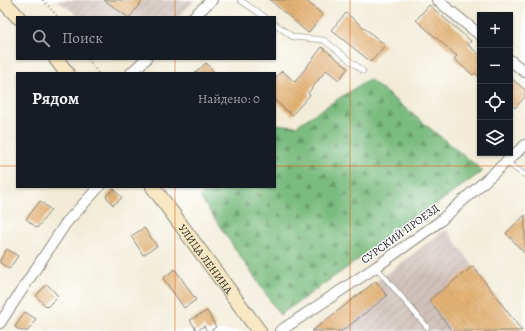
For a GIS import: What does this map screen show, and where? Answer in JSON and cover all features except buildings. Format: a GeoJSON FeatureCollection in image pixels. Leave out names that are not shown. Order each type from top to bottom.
{"type":"FeatureCollection","features":[{"type":"Feature","properties":{"kind":"main road"},"geometry":{"type":"LineString","coordinates":[[2,2],[17,16]]}},
{"type":"Feature","properties":{"kind":"main road"},"geometry":{"type":"LineString","coordinates":[[57,60],[66,72]]}},
{"type":"Feature","properties":{"kind":"main road","name":"УЛИЦА ЛЕНИНА"},"geometry":{"type":"LineString","coordinates":[[154,188],[259,331]]}},
{"type":"Feature","properties":{"kind":"street"},"geometry":{"type":"LineString","coordinates":[[194,16],[212,0]]}},
{"type":"Feature","properties":{"kind":"street"},"geometry":{"type":"LineString","coordinates":[[437,0],[477,33]]}},
{"type":"Feature","properties":{"kind":"street"},"geometry":{"type":"LineString","coordinates":[[132,72],[145,60]]}},
{"type":"Feature","properties":{"kind":"street"},"geometry":{"type":"LineString","coordinates":[[513,62],[525,72]]}},
{"type":"Feature","properties":{"kind":"street","name":"СУРСКИЙ ПРОЕЗД"},"geometry":{"type":"LineString","coordinates":[[280,331],[376,267],[439,222],[525,145]]}},
{"type":"Feature","properties":{"kind":"street"},"geometry":{"type":"LineString","coordinates":[[0,323],[66,223],[98,188]]}},
{"type":"Feature","properties":{"kind":"lane"},"geometry":{"type":"LineString","coordinates":[[240,0],[264,16]]}},
{"type":"Feature","properties":{"kind":"lane"},"geometry":{"type":"LineString","coordinates":[[276,25],[293,37],[324,40],[363,71]]}},
{"type":"Feature","properties":{"kind":"lane"},"geometry":{"type":"LineString","coordinates":[[506,162],[525,176]]}},
{"type":"Feature","properties":{"kind":"lane"},"geometry":{"type":"LineString","coordinates":[[376,267],[427,327]]}},
{"type":"Feature","properties":{"kind":"path"},"geometry":{"type":"LineString","coordinates":[[43,0],[57,16]]}},
{"type":"Feature","properties":{"kind":"path"},"geometry":{"type":"LineString","coordinates":[[89,60],[97,72]]}},
{"type":"Feature","properties":{"kind":"shaded area"},"geometry":{"type":"Polygon","coordinates":[[[56,0],[195,0],[179,16],[79,16],[56,0]]]}},
{"type":"Feature","properties":{"kind":"shaded area"},"geometry":{"type":"Polygon","coordinates":[[[446,229],[522,331],[312,331],[384,276],[446,229]]]}},
{"type":"Feature","properties":{"kind":"green space"},"geometry":{"type":"Polygon","coordinates":[[[369,79],[483,171],[280,315],[200,197],[208,188],[276,188],[276,124],[296,126],[369,79]]]}}]}
